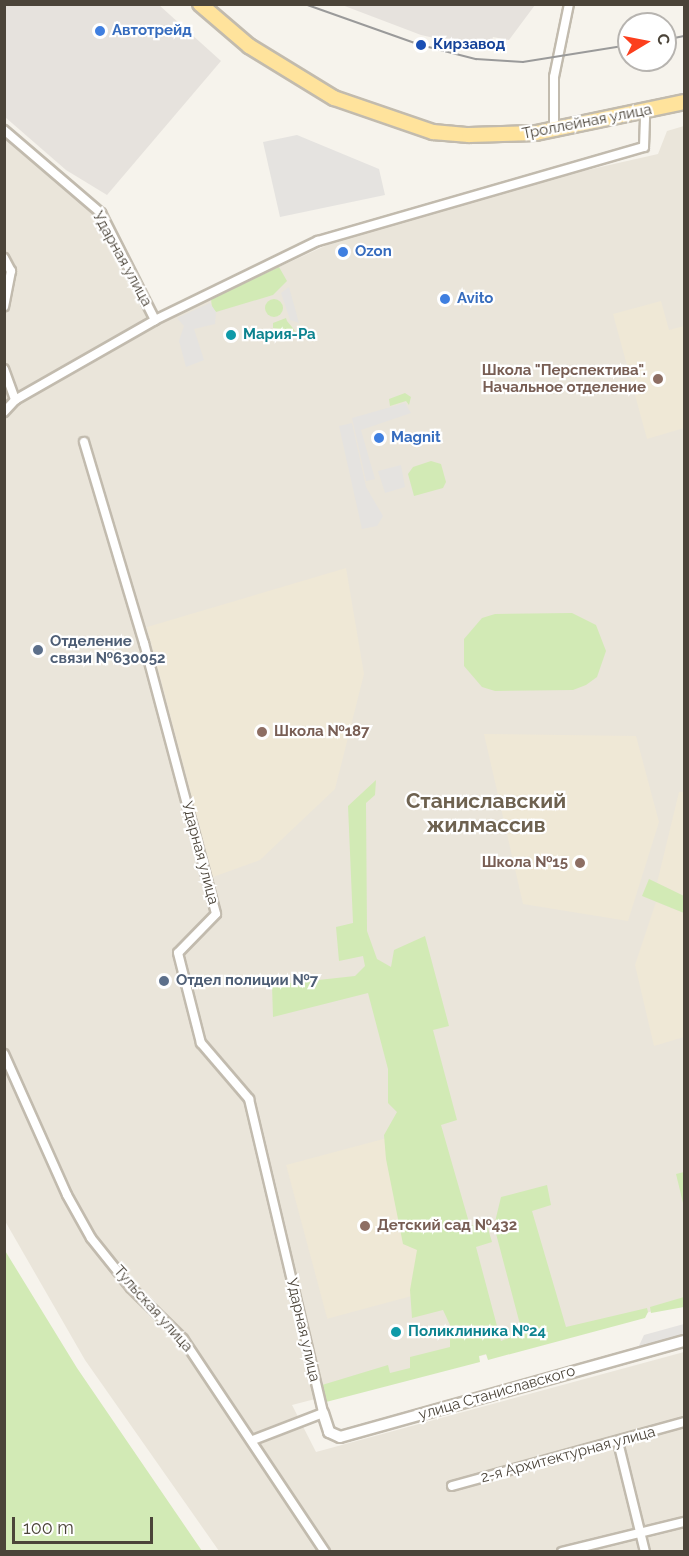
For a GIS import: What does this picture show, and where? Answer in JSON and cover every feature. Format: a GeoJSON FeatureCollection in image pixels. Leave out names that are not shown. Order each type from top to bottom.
{"type":"FeatureCollection","features":[{"type":"Feature","properties":{"kind":"main road","name":"Троллейная улица"},"geometry":{"type":"LineString","coordinates":[[200,4],[287,72],[378,116],[433,132],[469,135],[554,130],[684,102]]}},
{"type":"Feature","properties":{"kind":"street"},"geometry":{"type":"LineString","coordinates":[[554,130],[554,77],[569,4]]}},
{"type":"Feature","properties":{"kind":"street"},"geometry":{"type":"LineString","coordinates":[[4,412],[15,400],[155,320],[318,241],[644,147],[645,112]]}},
{"type":"Feature","properties":{"kind":"street","name":"Ударная улица"},"geometry":{"type":"LineString","coordinates":[[4,130],[101,213],[155,320]]}},
{"type":"Feature","properties":{"kind":"street"},"geometry":{"type":"LineString","coordinates":[[4,258],[11,271],[4,306]]}},
{"type":"Feature","properties":{"kind":"street"},"geometry":{"type":"LineString","coordinates":[[4,369],[15,400]]}},
{"type":"Feature","properties":{"kind":"street","name":"Ударная улица"},"geometry":{"type":"LineString","coordinates":[[84,442],[144,643],[216,914],[178,953],[201,1042],[249,1099],[323,1413]]}},
{"type":"Feature","properties":{"kind":"street","name":"Тульская улица"},"geometry":{"type":"LineString","coordinates":[[4,1054],[67,1195],[91,1238],[131,1288],[183,1339],[253,1440],[325,1551]]}},
{"type":"Feature","properties":{"kind":"street","name":"улица Станиславского"},"geometry":{"type":"LineString","coordinates":[[323,1413],[329,1432],[340,1437],[684,1341]]}},
{"type":"Feature","properties":{"kind":"street"},"geometry":{"type":"LineString","coordinates":[[253,1440],[323,1413]]}},
{"type":"Feature","properties":{"kind":"street","name":"2-я Архитектурная улица"},"geometry":{"type":"LineString","coordinates":[[452,1486],[684,1422]]}},
{"type":"Feature","properties":{"kind":"street"},"geometry":{"type":"LineString","coordinates":[[618,1442],[645,1551]]}},
{"type":"Feature","properties":{"kind":"street"},"geometry":{"type":"LineString","coordinates":[[562,1551],[684,1522]]}},
{"type":"Feature","properties":{"kind":"shaded area"},"geometry":{"type":"Polygon","coordinates":[[[5,4],[159,5],[221,61],[107,195],[66,170],[5,117],[5,4]]]}},
{"type":"Feature","properties":{"kind":"shaded area"},"geometry":{"type":"Polygon","coordinates":[[[342,5],[535,5],[509,40],[493,37],[488,50],[421,35],[342,5]]]}},
{"type":"Feature","properties":{"kind":"shaded area"},"geometry":{"type":"Polygon","coordinates":[[[684,126],[684,1303],[292,1405],[316,1452],[684,1352],[684,1551],[219,1551],[85,1360],[5,1221],[4,130],[101,213],[157,323],[327,245],[521,185],[658,154],[667,131],[684,126]]]}},
{"type":"Feature","properties":{"kind":"shaded area"},"geometry":{"type":"Polygon","coordinates":[[[297,135],[379,169],[385,195],[280,217],[263,142],[297,135]]]}},
{"type":"Feature","properties":{"kind":"shaded area"},"geometry":{"type":"Polygon","coordinates":[[[289,287],[299,323],[290,320],[281,293],[289,287]]]}},
{"type":"Feature","properties":{"kind":"shaded area","name":"Школа \"Перспектива\". Начальное отделение"},"geometry":{"type":"Polygon","coordinates":[[[661,301],[669,330],[684,326],[684,428],[647,439],[613,314],[661,301]]]}},
{"type":"Feature","properties":{"kind":"shaded area"},"geometry":{"type":"Polygon","coordinates":[[[210,303],[216,312],[215,324],[194,329],[204,360],[186,367],[179,341],[184,326],[177,318],[210,303]]]}},
{"type":"Feature","properties":{"kind":"shaded area"},"geometry":{"type":"Polygon","coordinates":[[[405,403],[411,413],[361,430],[375,479],[366,481],[352,418],[405,403]]]}},
{"type":"Feature","properties":{"kind":"shaded area"},"geometry":{"type":"Polygon","coordinates":[[[352,423],[366,487],[383,516],[377,526],[362,529],[339,426],[352,423]]]}},
{"type":"Feature","properties":{"kind":"shaded area"},"geometry":{"type":"Polygon","coordinates":[[[401,465],[405,487],[385,493],[378,471],[401,465]]]}},
{"type":"Feature","properties":{"kind":"shaded area","name":"Школа №187"},"geometry":{"type":"Polygon","coordinates":[[[346,568],[364,674],[335,789],[260,860],[213,877],[147,627],[346,568]]]}},
{"type":"Feature","properties":{"kind":"shaded area","name":"Школа №15"},"geometry":{"type":"Polygon","coordinates":[[[484,734],[636,736],[659,822],[628,921],[523,904],[484,734]]]}},
{"type":"Feature","properties":{"kind":"shaded area"},"geometry":{"type":"Polygon","coordinates":[[[679,792],[684,792],[684,896],[657,883],[679,792]]]}},
{"type":"Feature","properties":{"kind":"shaded area"},"geometry":{"type":"Polygon","coordinates":[[[656,902],[684,913],[684,1037],[654,1046],[635,965],[656,902]]]}},
{"type":"Feature","properties":{"kind":"shaded area","name":"Детский сад №432"},"geometry":{"type":"Polygon","coordinates":[[[402,1134],[443,1288],[327,1319],[286,1165],[402,1134]]]}},
{"type":"Feature","properties":{"kind":"shaded area"},"geometry":{"type":"Polygon","coordinates":[[[684,1324],[684,1338],[637,1350],[644,1335],[684,1324]]]}},
{"type":"Feature","properties":{"kind":"green space"},"geometry":{"type":"Polygon","coordinates":[[[279,267],[287,281],[273,295],[216,312],[212,308],[211,299],[279,267]]]}},
{"type":"Feature","properties":{"kind":"green space"},"geometry":{"type":"Polygon","coordinates":[[[274,299],[280,302],[283,308],[280,314],[274,317],[268,314],[265,308],[268,302],[274,299]]]}},
{"type":"Feature","properties":{"kind":"green space"},"geometry":{"type":"Polygon","coordinates":[[[286,318],[296,332],[273,328],[273,323],[286,318]]]}},
{"type":"Feature","properties":{"kind":"green space"},"geometry":{"type":"Polygon","coordinates":[[[405,393],[411,397],[409,405],[406,401],[390,406],[389,399],[405,393]]]}},
{"type":"Feature","properties":{"kind":"green space"},"geometry":{"type":"Polygon","coordinates":[[[431,461],[441,464],[446,482],[443,488],[414,496],[408,474],[413,467],[431,461]]]}},
{"type":"Feature","properties":{"kind":"green space"},"geometry":{"type":"Polygon","coordinates":[[[572,613],[596,625],[606,651],[597,677],[586,685],[573,690],[495,691],[482,687],[464,666],[464,639],[482,618],[495,614],[572,613]]]}},
{"type":"Feature","properties":{"kind":"green space"},"geometry":{"type":"Polygon","coordinates":[[[376,780],[375,795],[366,803],[367,931],[377,959],[391,967],[394,950],[425,936],[449,1026],[433,1030],[457,1120],[441,1125],[470,1226],[486,1222],[492,1242],[476,1247],[501,1341],[522,1332],[494,1226],[501,1197],[547,1185],[551,1205],[532,1211],[566,1327],[647,1308],[648,1312],[645,1318],[488,1360],[486,1354],[479,1356],[480,1362],[326,1402],[322,1385],[388,1365],[390,1373],[410,1368],[410,1357],[450,1347],[450,1325],[443,1310],[412,1318],[410,1290],[417,1250],[403,1244],[386,1159],[384,1135],[397,1112],[388,1103],[388,1069],[368,993],[273,1017],[272,985],[355,976],[365,966],[363,956],[339,961],[336,927],[353,923],[348,806],[376,780]]]}},
{"type":"Feature","properties":{"kind":"green space"},"geometry":{"type":"Polygon","coordinates":[[[649,879],[684,896],[684,913],[642,896],[649,879]]]}},
{"type":"Feature","properties":{"kind":"green space"},"geometry":{"type":"Polygon","coordinates":[[[684,1172],[684,1207],[676,1174],[684,1172]]]}},
{"type":"Feature","properties":{"kind":"green space"},"geometry":{"type":"Polygon","coordinates":[[[4,1249],[77,1368],[202,1551],[5,1551],[4,1249]]]}},
{"type":"Feature","properties":{"kind":"green space"},"geometry":{"type":"Polygon","coordinates":[[[684,1297],[684,1307],[651,1313],[650,1307],[684,1297]]]}},
{"type":"Feature","properties":{"kind":"tram line"},"geometry":{"type":"LineString","coordinates":[[305,4],[421,45],[476,59],[523,62],[617,47]]}},
{"type":"Feature","properties":{"kind":"tram line"},"geometry":{"type":"LineString","coordinates":[[677,37],[684,36]]}},
{"type":"Feature","properties":{"kind":"place","name":"Автотрейд"},"geometry":{"type":"Point","coordinates":[100,31]}},
{"type":"Feature","properties":{"kind":"place","name":"Кирзавод"},"geometry":{"type":"Point","coordinates":[421,45]}},
{"type":"Feature","properties":{"kind":"place","name":"Ozon"},"geometry":{"type":"Point","coordinates":[343,252]}},
{"type":"Feature","properties":{"kind":"place","name":"Avito"},"geometry":{"type":"Point","coordinates":[445,299]}},
{"type":"Feature","properties":{"kind":"place","name":"Мария-Ра"},"geometry":{"type":"Point","coordinates":[231,335]}},
{"type":"Feature","properties":{"kind":"place","name":"Школа \"Перспектива\". Начальное отделение"},"geometry":{"type":"Point","coordinates":[658,379]}},
{"type":"Feature","properties":{"kind":"place","name":"Magnit"},"geometry":{"type":"Point","coordinates":[379,438]}},
{"type":"Feature","properties":{"kind":"place","name":"Отделение связи №630052"},"geometry":{"type":"Point","coordinates":[38,650]}},
{"type":"Feature","properties":{"kind":"place","name":"Школа №187"},"geometry":{"type":"Point","coordinates":[262,732]}},
{"type":"Feature","properties":{"kind":"place","name":"Школа №15"},"geometry":{"type":"Point","coordinates":[580,863]}},
{"type":"Feature","properties":{"kind":"place","name":"Отдел полиции №7"},"geometry":{"type":"Point","coordinates":[164,981]}},
{"type":"Feature","properties":{"kind":"place","name":"Детский сад №432"},"geometry":{"type":"Point","coordinates":[365,1226]}},
{"type":"Feature","properties":{"kind":"place","name":"Поликлиника №24"},"geometry":{"type":"Point","coordinates":[396,1332]}},
{"type":"Feature","properties":{"kind":"district","name":"Станиславский жилмассив"},"geometry":{"type":"Point","coordinates":[486,813]}}]}
